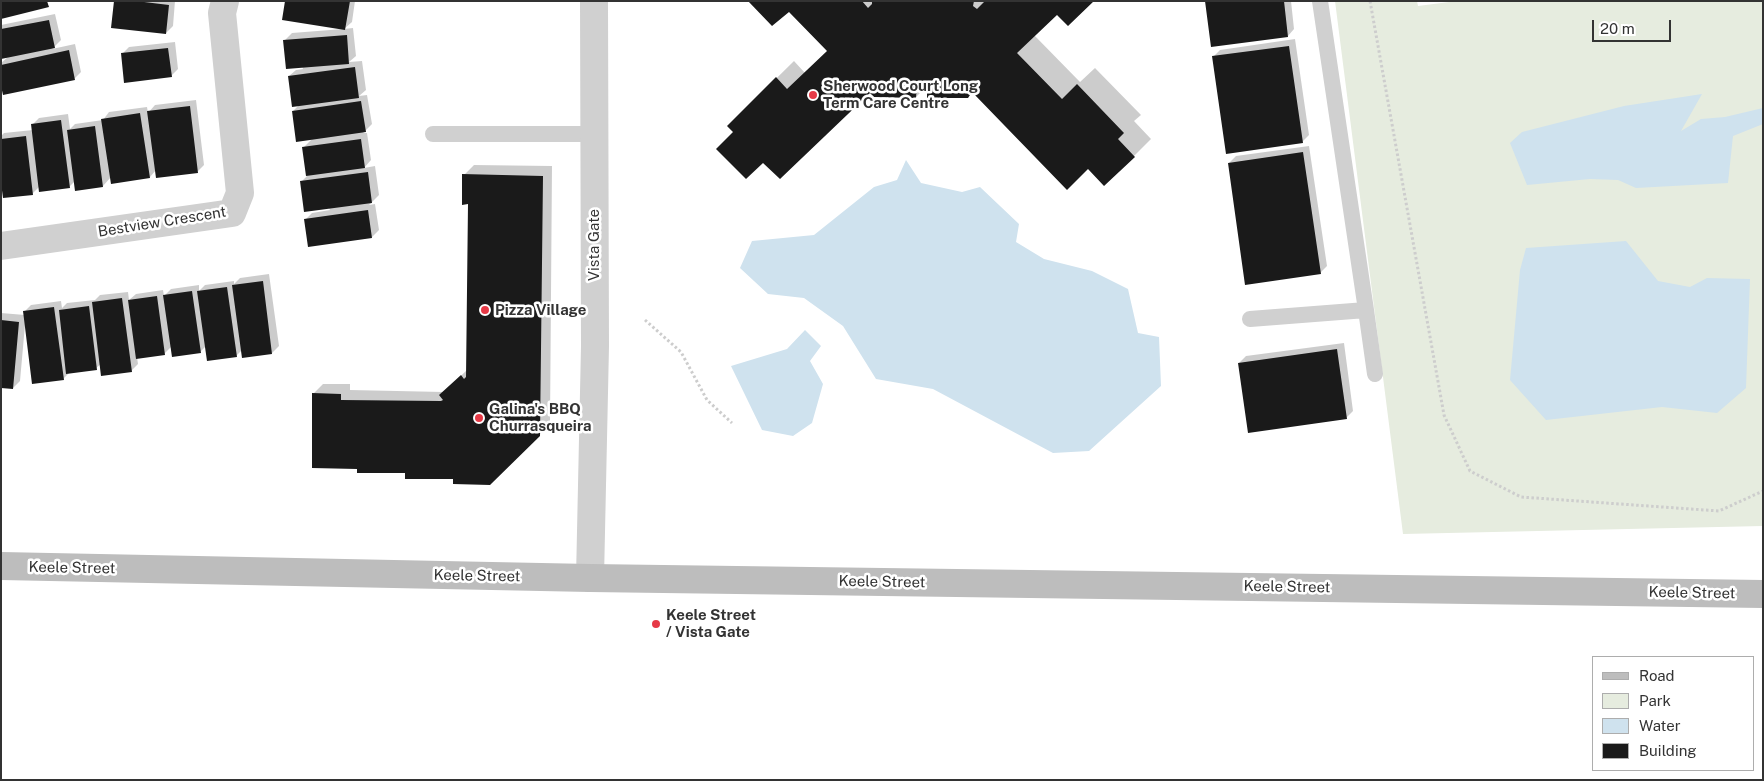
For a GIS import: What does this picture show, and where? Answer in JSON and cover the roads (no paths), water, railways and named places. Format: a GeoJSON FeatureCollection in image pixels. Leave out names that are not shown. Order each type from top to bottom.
{"type":"FeatureCollection","features":[{"type":"Feature","properties":{"kind":"main road","name":"Keele Street"},"geometry":{"type":"LineString","coordinates":[[1,566],[590,578],[1763,594]]}},
{"type":"Feature","properties":{"kind":"street","name":"Bestview Crescent"},"geometry":{"type":"LineString","coordinates":[[1,246],[232,213],[240,193],[222,13],[225,1]]}},
{"type":"Feature","properties":{"kind":"street","name":"Vista Gate"},"geometry":{"type":"LineString","coordinates":[[590,578],[595,346],[594,1]]}},
{"type":"Feature","properties":{"kind":"lane"},"geometry":{"type":"LineString","coordinates":[[1320,1],[1375,374]]}},
{"type":"Feature","properties":{"kind":"lane"},"geometry":{"type":"LineString","coordinates":[[432,134],[594,134]]}},
{"type":"Feature","properties":{"kind":"lane"},"geometry":{"type":"LineString","coordinates":[[1250,320],[1366,310]]}},
{"type":"Feature","properties":{"kind":"water"},"geometry":{"type":"Polygon","coordinates":[[[1702,94],[1681,131],[1701,119],[1725,117],[1763,108],[1763,124],[1733,136],[1728,183],[1636,188],[1618,180],[1590,179],[1527,185],[1510,143],[1522,132],[1624,106],[1702,94]]]}},
{"type":"Feature","properties":{"kind":"water"},"geometry":{"type":"Polygon","coordinates":[[[906,160],[921,183],[962,192],[980,187],[1019,224],[1016,242],[1044,259],[1092,271],[1128,289],[1138,333],[1159,337],[1161,386],[1089,451],[1053,453],[933,389],[876,379],[843,326],[804,298],[768,294],[740,268],[752,241],[814,235],[874,187],[897,180],[906,160]]]}},
{"type":"Feature","properties":{"kind":"water"},"geometry":{"type":"Polygon","coordinates":[[[1626,241],[1658,281],[1690,287],[1707,278],[1750,279],[1746,388],[1717,413],[1662,407],[1546,420],[1510,380],[1520,270],[1526,248],[1626,241]]]}},
{"type":"Feature","properties":{"kind":"water"},"geometry":{"type":"Polygon","coordinates":[[[805,330],[821,346],[810,361],[823,384],[812,423],[793,436],[762,430],[731,366],[787,349],[805,330]]]}},
{"type":"Feature","properties":{"kind":"place","name":"Sherwood Court Long Term Care Centre"},"geometry":{"type":"Point","coordinates":[813,95]}},
{"type":"Feature","properties":{"kind":"place","name":"Pizza Village"},"geometry":{"type":"Point","coordinates":[485,310]}},
{"type":"Feature","properties":{"kind":"place","name":"Galina's BBQ Churrasqueira"},"geometry":{"type":"Point","coordinates":[479,418]}},
{"type":"Feature","properties":{"kind":"place","name":"Keele Street / Vista Gate"},"geometry":{"type":"Point","coordinates":[656,624]}}]}
